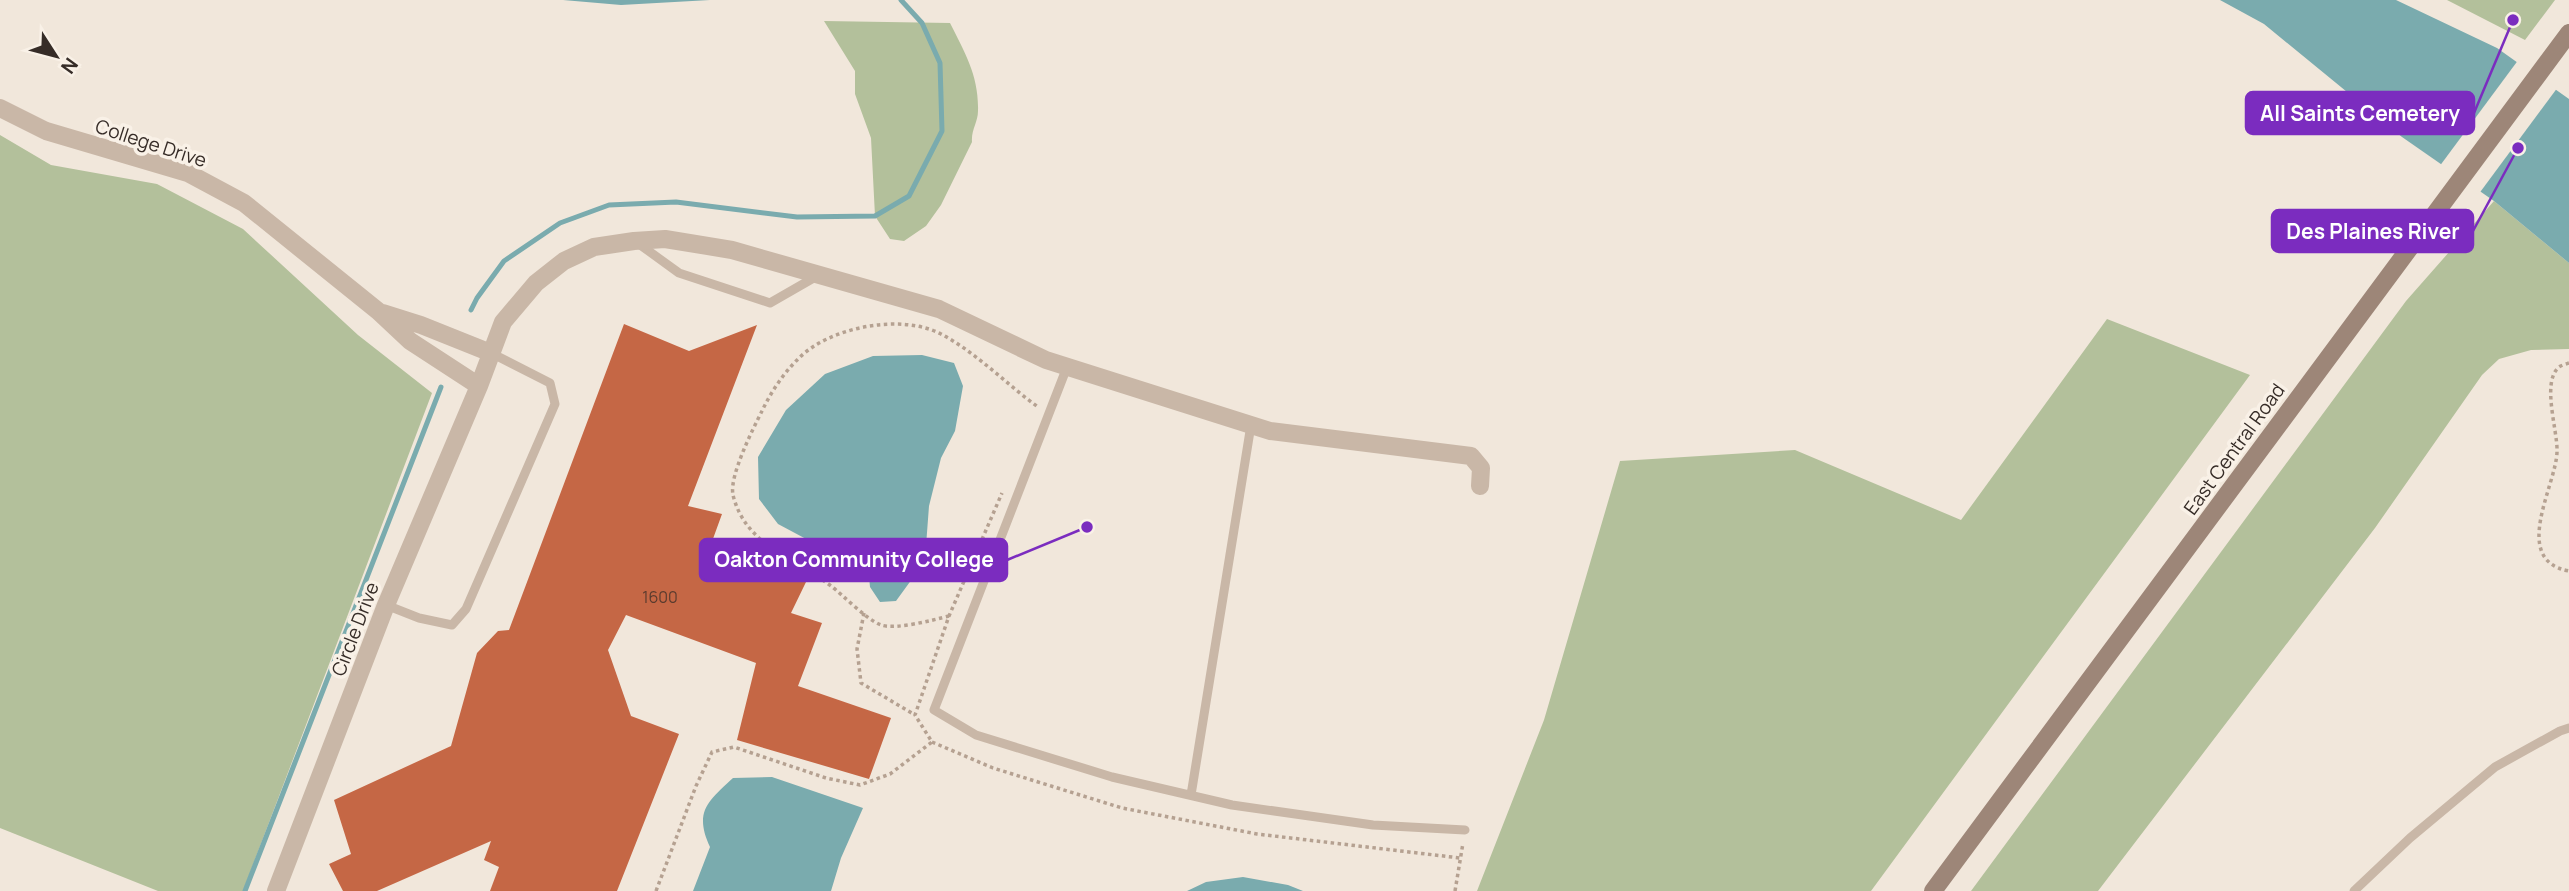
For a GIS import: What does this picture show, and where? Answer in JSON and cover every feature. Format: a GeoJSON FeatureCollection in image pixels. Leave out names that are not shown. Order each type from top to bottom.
{"type":"FeatureCollection","features":[{"type":"Feature","properties":{"kind":"main road","name":"East Central Road"},"geometry":{"type":"LineString","coordinates":[[1933,891],[2569,33]]}},
{"type":"Feature","properties":{"kind":"street","name":"College Drive"},"geometry":{"type":"LineString","coordinates":[[0,108],[47,131],[188,173],[244,204],[410,341],[479,386]]}},
{"type":"Feature","properties":{"kind":"street","name":"Circle Drive"},"geometry":{"type":"LineString","coordinates":[[276,891],[386,605],[503,323],[536,283],[564,261],[594,247],[665,239],[732,250],[939,309],[1046,360],[1270,431],[1471,456],[1481,468],[1480,486]]}},
{"type":"Feature","properties":{"kind":"street","name":"College Drive"},"geometry":{"type":"LineString","coordinates":[[378,312],[421,325],[491,353]]}},
{"type":"Feature","properties":{"kind":"lane"},"geometry":{"type":"LineString","coordinates":[[634,241],[679,273],[770,303],[818,276]]}},
{"type":"Feature","properties":{"kind":"lane"},"geometry":{"type":"LineString","coordinates":[[386,605],[419,618],[452,625],[466,608],[555,404],[550,383],[491,353]]}},
{"type":"Feature","properties":{"kind":"lane"},"geometry":{"type":"LineString","coordinates":[[1067,367],[934,710],[976,735],[1112,777],[1232,805],[1373,825],[1465,830]]}},
{"type":"Feature","properties":{"kind":"lane"},"geometry":{"type":"LineString","coordinates":[[1191,795],[1251,425]]}},
{"type":"Feature","properties":{"kind":"lane"},"geometry":{"type":"LineString","coordinates":[[2354,891],[2410,838],[2495,767],[2569,728]]}},
{"type":"Feature","properties":{"kind":"path"},"geometry":{"type":"LineString","coordinates":[[949,616],[914,624],[881,625],[830,585],[765,545],[743,522],[732,492],[743,451],[770,393],[799,358],[823,341],[863,326],[895,323],[938,333],[965,349],[1005,383],[1049,414]]}},
{"type":"Feature","properties":{"kind":"path"},"geometry":{"type":"LineString","coordinates":[[2569,363],[2559,367],[2551,380],[2557,453],[2541,512],[2538,539],[2544,557],[2560,569],[2569,571]]}},
{"type":"Feature","properties":{"kind":"path"},"geometry":{"type":"LineString","coordinates":[[915,715],[949,616],[1002,493]]}},
{"type":"Feature","properties":{"kind":"path"},"geometry":{"type":"LineString","coordinates":[[864,612],[857,649],[861,683],[915,715],[932,742],[993,768],[1122,808],[1257,834],[1460,858]]}},
{"type":"Feature","properties":{"kind":"path"},"geometry":{"type":"LineString","coordinates":[[656,891],[696,786],[712,752],[734,747],[826,778],[860,785],[890,774],[932,742]]}},
{"type":"Feature","properties":{"kind":"path"},"geometry":{"type":"LineString","coordinates":[[1455,891],[1465,830]]}},
{"type":"Feature","properties":{"kind":"green space"},"geometry":{"type":"Polygon","coordinates":[[[2447,0],[2555,0],[2525,40],[2447,0]]]}},
{"type":"Feature","properties":{"kind":"green space"},"geometry":{"type":"Polygon","coordinates":[[[824,21],[950,23],[970,65],[978,98],[978,115],[972,142],[941,205],[926,226],[904,241],[890,239],[875,216],[871,138],[855,94],[855,71],[824,21]]]}},
{"type":"Feature","properties":{"kind":"green space"},"geometry":{"type":"Polygon","coordinates":[[[0,135],[51,165],[157,184],[243,229],[358,335],[432,393],[243,891],[158,891],[0,828],[0,135]]]}},
{"type":"Feature","properties":{"kind":"green space"},"geometry":{"type":"Polygon","coordinates":[[[2494,201],[2569,263],[2569,349],[2531,350],[2499,359],[2482,375],[2375,528],[2098,891],[1971,891],[2406,301],[2494,201]]]}},
{"type":"Feature","properties":{"kind":"green space"},"geometry":{"type":"Polygon","coordinates":[[[2107,319],[2250,375],[1871,891],[1477,891],[1544,720],[1620,461],[1795,450],[1961,520],[2107,319]]]}},
{"type":"Feature","properties":{"kind":"water"},"geometry":{"type":"Polygon","coordinates":[[[563,0],[710,0],[621,5],[563,0]]]}},
{"type":"Feature","properties":{"kind":"water"},"geometry":{"type":"Polygon","coordinates":[[[2220,0],[2396,0],[2497,48],[2569,99],[2569,263],[2494,201],[2402,137],[2264,24],[2220,0]]]}},
{"type":"Feature","properties":{"kind":"water"},"geometry":{"type":"Polygon","coordinates":[[[922,355],[954,363],[963,386],[955,431],[941,458],[929,506],[926,546],[912,579],[896,601],[880,602],[870,587],[868,567],[848,552],[808,540],[778,524],[759,499],[758,457],[786,410],[825,374],[873,356],[922,355]]]}},
{"type":"Feature","properties":{"kind":"water"},"geometry":{"type":"Polygon","coordinates":[[[772,777],[863,808],[841,858],[831,891],[693,891],[710,847],[705,835],[703,816],[710,801],[733,778],[772,777]]]}},
{"type":"Feature","properties":{"kind":"water"},"geometry":{"type":"Polygon","coordinates":[[[1243,877],[1288,885],[1303,891],[1187,891],[1206,882],[1243,877]]]}},
{"type":"Feature","properties":{"kind":"pier"},"geometry":{"type":"Polygon","coordinates":[[[2519,59],[2558,87],[2478,195],[2439,167],[2519,59]]]}},
{"type":"Feature","properties":{"kind":"building"},"geometry":{"type":"Polygon","coordinates":[[[624,324],[689,351],[757,325],[688,506],[722,514],[710,547],[806,582],[791,613],[822,623],[798,686],[891,718],[869,779],[737,740],[756,663],[626,615],[608,650],[631,716],[679,734],[617,891],[490,891],[499,867],[484,860],[491,841],[377,891],[343,891],[329,864],[351,854],[334,800],[451,746],[477,653],[498,631],[509,630],[624,324]]]}},
{"type":"Feature","properties":{"kind":"waterway"},"geometry":{"type":"LineString","coordinates":[[471,310],[504,261],[560,223],[609,205],[676,202],[797,217],[875,216],[909,196],[942,131],[940,63],[922,23],[901,0]]}},
{"type":"Feature","properties":{"kind":"waterway"},"geometry":{"type":"LineString","coordinates":[[245,891],[441,387]]}},
{"type":"Feature","properties":{"kind":"place","name":"All Saints Cemetery"},"geometry":{"type":"Point","coordinates":[2513,20]}},
{"type":"Feature","properties":{"kind":"place","name":"Des Plaines River"},"geometry":{"type":"Point","coordinates":[2518,148]}},
{"type":"Feature","properties":{"kind":"place","name":"Oakton Community College"},"geometry":{"type":"Point","coordinates":[1087,527]}}]}
